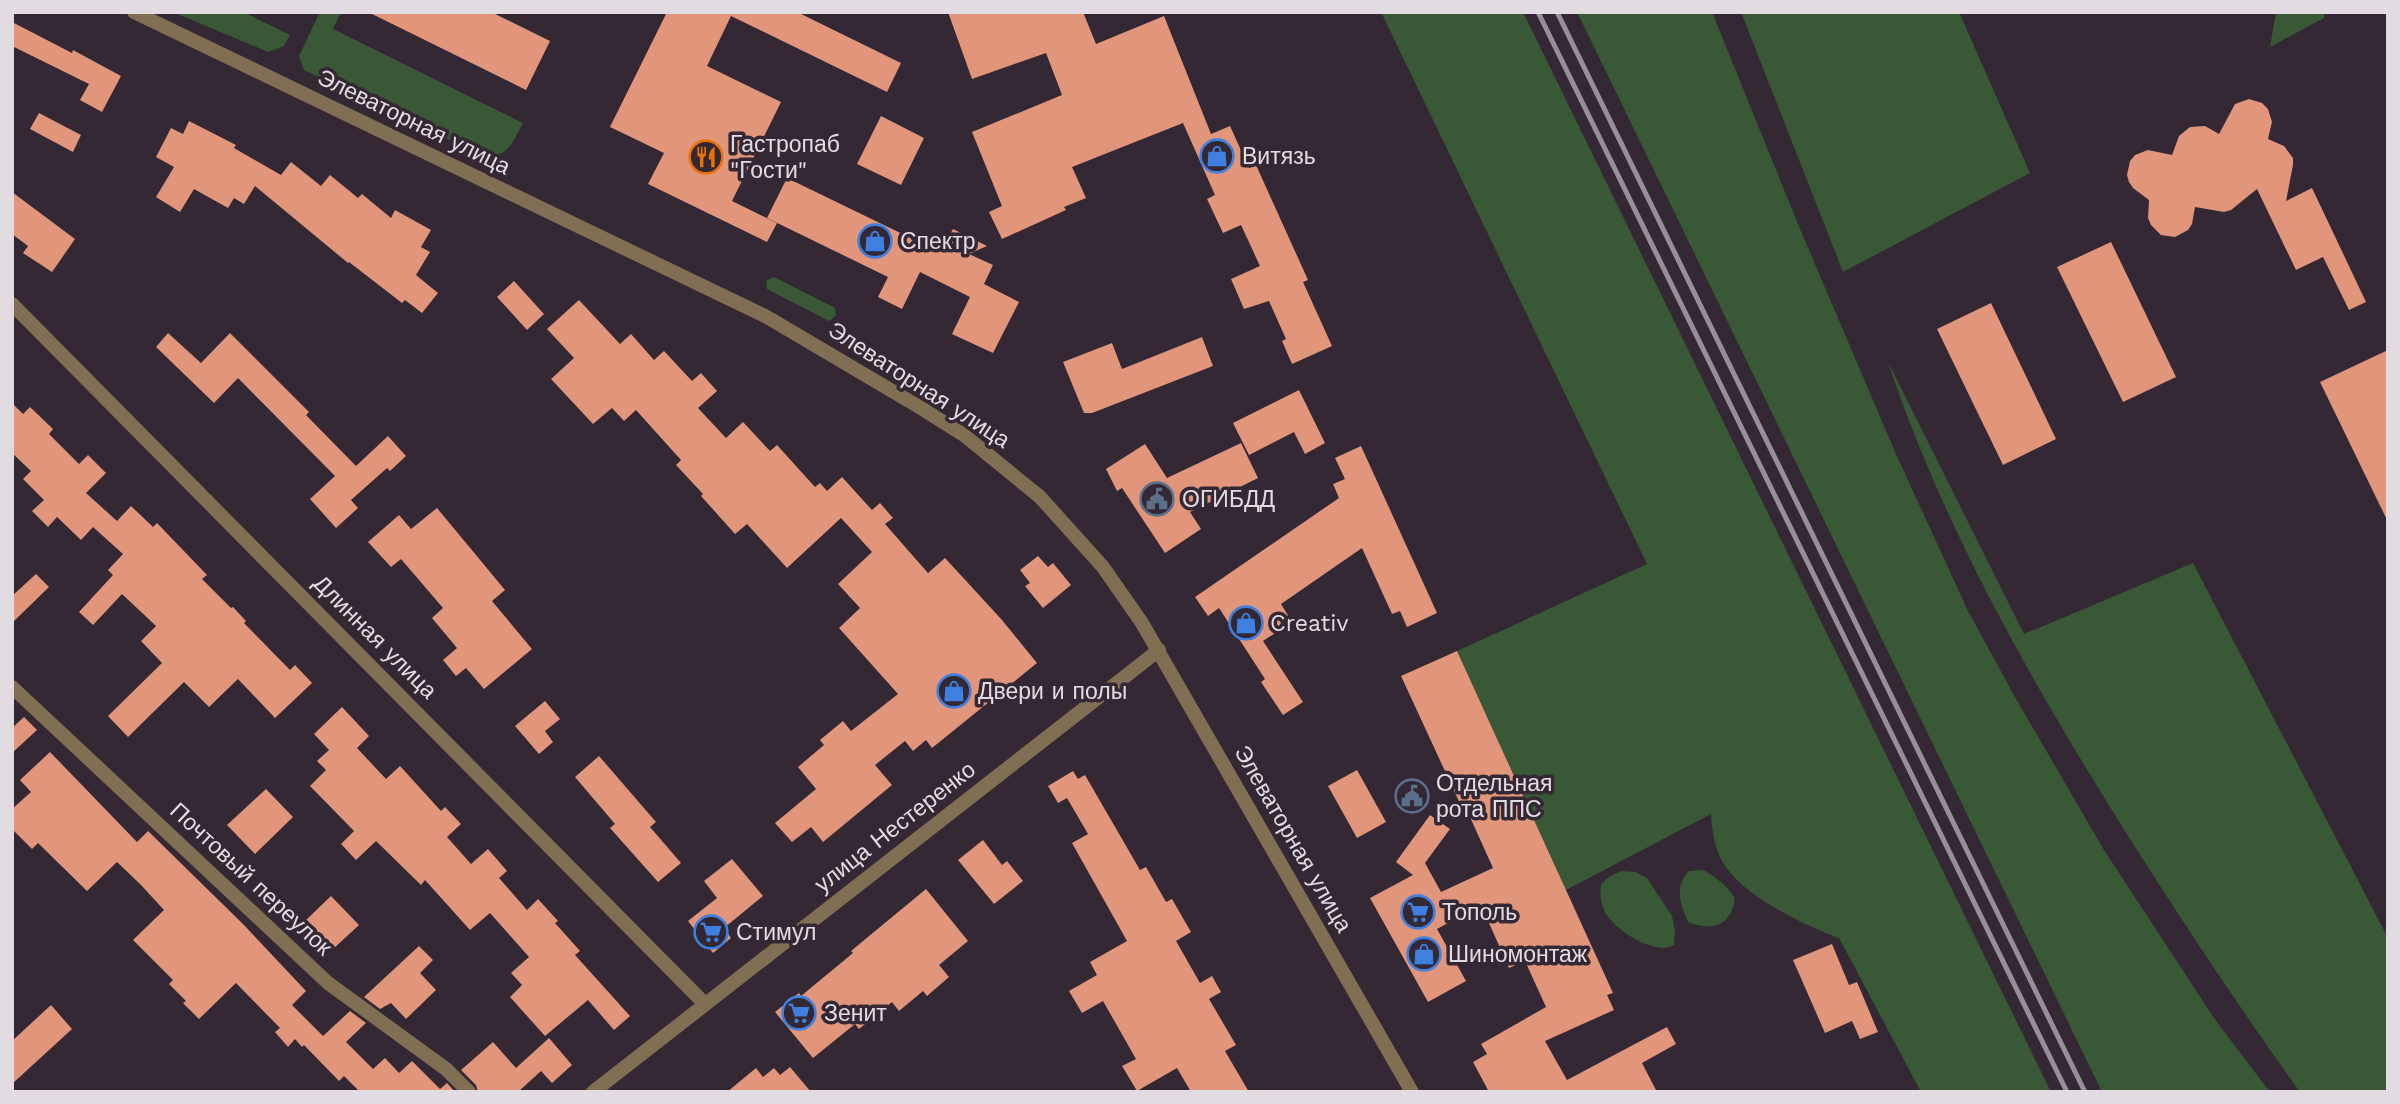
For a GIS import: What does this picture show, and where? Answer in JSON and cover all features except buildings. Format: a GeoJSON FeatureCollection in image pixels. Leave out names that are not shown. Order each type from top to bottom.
{"type":"FeatureCollection","features":[{"type":"Feature","properties":{"kind":"street","name":"Элеваторная улица"},"geometry":{"type":"LineString","coordinates":[[134,12],[767,317],[964,435],[1004,467],[1054,512],[1103,567],[1158,650],[1412,1092]]}},
{"type":"Feature","properties":{"kind":"street","name":"Длинная улица"},"geometry":{"type":"LineString","coordinates":[[12,304],[705,1004]]}},
{"type":"Feature","properties":{"kind":"street","name":"улица Нестеренко"},"geometry":{"type":"LineString","coordinates":[[593,1092],[1158,650]]}},
{"type":"Feature","properties":{"kind":"street","name":"Почтовый переулок"},"geometry":{"type":"LineString","coordinates":[[12,687],[328,983],[446,1069],[469,1092]]}},
{"type":"Feature","properties":{"kind":"green space"},"geometry":{"type":"Polygon","coordinates":[[[173,12],[243,12],[290,35],[284,46],[268,52],[173,12]]]}},
{"type":"Feature","properties":{"kind":"green space"},"geometry":{"type":"Polygon","coordinates":[[[320,12],[341,12],[333,29],[523,123],[513,142],[498,155],[483,156],[304,70],[299,56],[320,12]]]}},
{"type":"Feature","properties":{"kind":"green space"},"geometry":{"type":"Polygon","coordinates":[[[1381,12],[1523,12],[2051,1092],[1921,1092],[1839,938],[1777,909],[1735,878],[1719,854],[1711,814],[1566,890],[1457,651],[1647,564],[1381,12]]]}},
{"type":"Feature","properties":{"kind":"green space"},"geometry":{"type":"Polygon","coordinates":[[[1577,12],[1712,12],[1800,229],[1896,454],[1968,611],[2104,850],[2216,1021],[2270,1092],[2102,1092],[1577,12]]]}},
{"type":"Feature","properties":{"kind":"green space"},"geometry":{"type":"Polygon","coordinates":[[[1741,12],[1959,12],[2030,173],[1843,272],[1741,12]]]}},
{"type":"Feature","properties":{"kind":"green space"},"geometry":{"type":"Polygon","coordinates":[[[2276,12],[2324,12],[2324,18],[2270,47],[2276,12]]]}},
{"type":"Feature","properties":{"kind":"green space"},"geometry":{"type":"Polygon","coordinates":[[[774,277],[835,308],[836,316],[829,321],[767,289],[766,281],[774,277]]]}},
{"type":"Feature","properties":{"kind":"green space"},"geometry":{"type":"Polygon","coordinates":[[[1888,362],[2024,634],[2193,563],[2388,938],[2388,1092],[2300,1092],[2232,994],[2123,828],[2023,659],[1962,543],[1935,484],[1888,362]]]}},
{"type":"Feature","properties":{"kind":"green space"},"geometry":{"type":"Polygon","coordinates":[[[1703,870],[1723,884],[1734,899],[1728,917],[1714,926],[1689,923],[1681,903],[1680,890],[1684,877],[1689,871],[1703,870]]]}},
{"type":"Feature","properties":{"kind":"green space"},"geometry":{"type":"Polygon","coordinates":[[[1622,871],[1635,872],[1647,878],[1672,916],[1674,945],[1656,947],[1646,944],[1617,926],[1605,912],[1601,884],[1622,871]]]}},
{"type":"Feature","properties":{"kind":"railway"},"geometry":{"type":"LineString","coordinates":[[1538,12],[2067,1092]]}},
{"type":"Feature","properties":{"kind":"railway"},"geometry":{"type":"LineString","coordinates":[[1557,12],[2085,1092]]}},
{"type":"Feature","properties":{"kind":"place","name":"Витязь"},"geometry":{"type":"Point","coordinates":[1217,156]}},
{"type":"Feature","properties":{"kind":"place","name":"Гастропаб \"Гости\""},"geometry":{"type":"Point","coordinates":[706,157]}},
{"type":"Feature","properties":{"kind":"place","name":"Спектр"},"geometry":{"type":"Point","coordinates":[875,241]}},
{"type":"Feature","properties":{"kind":"place","name":"ОГИБДД"},"geometry":{"type":"Point","coordinates":[1157,499]}},
{"type":"Feature","properties":{"kind":"place","name":"Creativ"},"geometry":{"type":"Point","coordinates":[1246,623]}},
{"type":"Feature","properties":{"kind":"place","name":"Двери и полы"},"geometry":{"type":"Point","coordinates":[954,691]}},
{"type":"Feature","properties":{"kind":"place","name":"Отдельная рота ППС"},"geometry":{"type":"Point","coordinates":[1412,796]}},
{"type":"Feature","properties":{"kind":"place","name":"Тополь"},"geometry":{"type":"Point","coordinates":[1418,912]}},
{"type":"Feature","properties":{"kind":"place","name":"Стимул"},"geometry":{"type":"Point","coordinates":[711,932]}},
{"type":"Feature","properties":{"kind":"place","name":"Шиномонтаж"},"geometry":{"type":"Point","coordinates":[1424,954]}},
{"type":"Feature","properties":{"kind":"place","name":"Зенит"},"geometry":{"type":"Point","coordinates":[799,1013]}}]}
